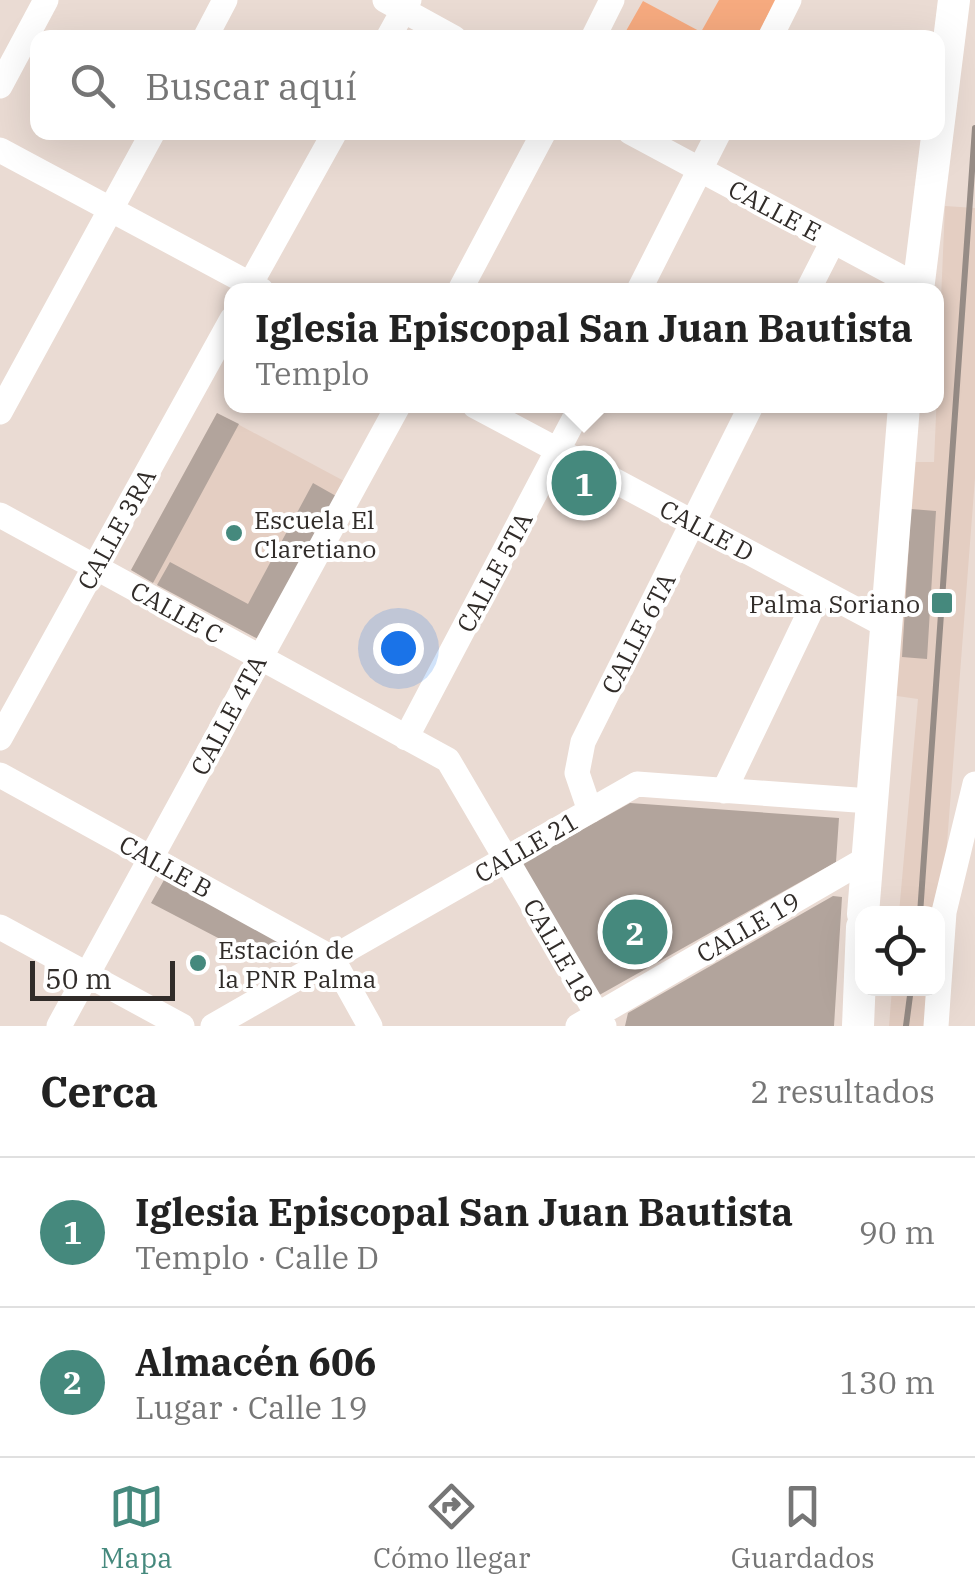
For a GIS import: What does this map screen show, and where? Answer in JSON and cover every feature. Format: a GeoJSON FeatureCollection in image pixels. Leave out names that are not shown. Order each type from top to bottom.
{"type":"FeatureCollection","features":[{"type":"Feature","properties":{"kind":"main road"},"geometry":{"type":"LineString","coordinates":[[945,74],[954,0]]}},
{"type":"Feature","properties":{"kind":"main road"},"geometry":{"type":"LineString","coordinates":[[920,283],[937,140]]}},
{"type":"Feature","properties":{"kind":"main road"},"geometry":{"type":"LineString","coordinates":[[863,906],[903,413]]}},
{"type":"Feature","properties":{"kind":"main road"},"geometry":{"type":"LineString","coordinates":[[858,1026],[859,996]]}},
{"type":"Feature","properties":{"kind":"street"},"geometry":{"type":"LineString","coordinates":[[0,86],[46,0]]}},
{"type":"Feature","properties":{"kind":"street"},"geometry":{"type":"LineString","coordinates":[[208,30],[225,0]]}},
{"type":"Feature","properties":{"kind":"street"},"geometry":{"type":"LineString","coordinates":[[597,30],[612,0]]}},
{"type":"Feature","properties":{"kind":"street"},"geometry":{"type":"LineString","coordinates":[[774,30],[789,0]]}},
{"type":"Feature","properties":{"kind":"street"},"geometry":{"type":"LineString","coordinates":[[391,30],[399,3],[441,30]]}},
{"type":"Feature","properties":{"kind":"street"},"geometry":{"type":"LineString","coordinates":[[0,412],[148,140]]}},
{"type":"Feature","properties":{"kind":"street"},"geometry":{"type":"LineString","coordinates":[[256,283],[331,140]]}},
{"type":"Feature","properties":{"kind":"street"},"geometry":{"type":"LineString","coordinates":[[464,283],[540,140]]}},
{"type":"Feature","properties":{"kind":"street","name":"CALLE E"},"geometry":{"type":"LineString","coordinates":[[645,140],[908,283]]}},
{"type":"Feature","properties":{"kind":"street"},"geometry":{"type":"LineString","coordinates":[[643,283],[716,140]]}},
{"type":"Feature","properties":{"kind":"street"},"geometry":{"type":"LineString","coordinates":[[0,150],[242,283]]}},
{"type":"Feature","properties":{"kind":"street"},"geometry":{"type":"LineString","coordinates":[[811,283],[832,241]]}},
{"type":"Feature","properties":{"kind":"street","name":"CALLE 3RA"},"geometry":{"type":"LineString","coordinates":[[0,738],[224,333]]}},
{"type":"Feature","properties":{"kind":"street","name":"CALLE 4TA"},"geometry":{"type":"LineString","coordinates":[[59,1026],[394,413]]}},
{"type":"Feature","properties":{"kind":"street","name":"CALLE D"},"geometry":{"type":"LineString","coordinates":[[488,413],[885,626]]}},
{"type":"Feature","properties":{"kind":"street","name":"CALLE 5TA"},"geometry":{"type":"LineString","coordinates":[[406,738],[576,413]]}},
{"type":"Feature","properties":{"kind":"street","name":"CALLE 6TA"},"geometry":{"type":"LineString","coordinates":[[590,811],[576,772],[582,742],[748,413]]}},
{"type":"Feature","properties":{"kind":"street","name":"CALLE C"},"geometry":{"type":"LineString","coordinates":[[0,514],[406,738]]}},
{"type":"Feature","properties":{"kind":"street"},"geometry":{"type":"LineString","coordinates":[[724,791],[820,591]]}},
{"type":"Feature","properties":{"kind":"street","name":"CALLE 18"},"geometry":{"type":"LineString","coordinates":[[406,738],[448,760],[593,1022]]}},
{"type":"Feature","properties":{"kind":"street","name":"CALLE B"},"geometry":{"type":"LineString","coordinates":[[0,774],[332,958]]}},
{"type":"Feature","properties":{"kind":"street","name":"CALLE 21"},"geometry":{"type":"LineString","coordinates":[[213,1026],[636,784],[870,801]]}},
{"type":"Feature","properties":{"kind":"street"},"geometry":{"type":"LineString","coordinates":[[936,1026],[944,912],[975,784]]}},
{"type":"Feature","properties":{"kind":"street","name":"CALLE 19"},"geometry":{"type":"LineString","coordinates":[[593,1022],[866,858]]}},
{"type":"Feature","properties":{"kind":"street"},"geometry":{"type":"LineString","coordinates":[[0,928],[182,1026]]}},
{"type":"Feature","properties":{"kind":"street"},"geometry":{"type":"LineString","coordinates":[[332,958],[370,1026]]}},
{"type":"Feature","properties":{"kind":"shaded area"},"geometry":{"type":"Polygon","coordinates":[[[719,0],[776,0],[760,30],[702,30],[719,0]]]}},
{"type":"Feature","properties":{"kind":"shaded area"},"geometry":{"type":"Polygon","coordinates":[[[643,1],[697,30],[627,30],[643,1]]]}},
{"type":"Feature","properties":{"kind":"shaded area"},"geometry":{"type":"Polygon","coordinates":[[[945,206],[975,208],[975,478],[942,906],[900,906],[918,699],[890,695],[904,462],[934,462],[936,413],[944,413],[945,206]]]}},
{"type":"Feature","properties":{"kind":"shaded area","name":"Escuela El Claretiano"},"geometry":{"type":"Polygon","coordinates":[[[217,413],[344,481],[258,639],[131,570],[217,413]]]}},
{"type":"Feature","properties":{"kind":"shaded area"},"geometry":{"type":"Polygon","coordinates":[[[891,996],[934,996],[932,1026],[889,1026],[891,996]]]}},
{"type":"Feature","properties":{"kind":"building"},"geometry":{"type":"Polygon","coordinates":[[[217,413],[239,424],[153,583],[131,570],[217,413]]]}},
{"type":"Feature","properties":{"kind":"building"},"geometry":{"type":"Polygon","coordinates":[[[313,483],[336,496],[258,639],[157,585],[170,562],[248,604],[313,483]]]}},
{"type":"Feature","properties":{"kind":"building"},"geometry":{"type":"Polygon","coordinates":[[[911,509],[936,511],[927,659],[902,657],[911,509]]]}},
{"type":"Feature","properties":{"kind":"building"},"geometry":{"type":"Polygon","coordinates":[[[630,803],[839,818],[836,862],[594,998],[519,865],[630,803]]]}},
{"type":"Feature","properties":{"kind":"building"},"geometry":{"type":"Polygon","coordinates":[[[164,880],[279,940],[266,963],[151,903],[164,880]]]}},
{"type":"Feature","properties":{"kind":"building"},"geometry":{"type":"Polygon","coordinates":[[[833,896],[842,897],[834,1026],[625,1026],[628,1013],[833,896]]]}},
{"type":"Feature","properties":{"kind":"railway"},"geometry":{"type":"LineString","coordinates":[[921,906],[975,128]]}},
{"type":"Feature","properties":{"kind":"railway"},"geometry":{"type":"LineString","coordinates":[[906,1026],[910,996]]}},
{"type":"Feature","properties":{"kind":"place","name":"Iglesia Episcopal San Juan Bautista"},"geometry":{"type":"Point","coordinates":[584,483]}},
{"type":"Feature","properties":{"kind":"place","name":"Escuela El Claretiano"},"geometry":{"type":"Point","coordinates":[234,533]}},
{"type":"Feature","properties":{"kind":"place","name":"Palma Soriano"},"geometry":{"type":"Point","coordinates":[942,603]}},
{"type":"Feature","properties":{"kind":"place","name":"Almacén 606"},"geometry":{"type":"Point","coordinates":[635,932]}},
{"type":"Feature","properties":{"kind":"place","name":"Estación de la PNR Palma"},"geometry":{"type":"Point","coordinates":[198,963]}}]}
